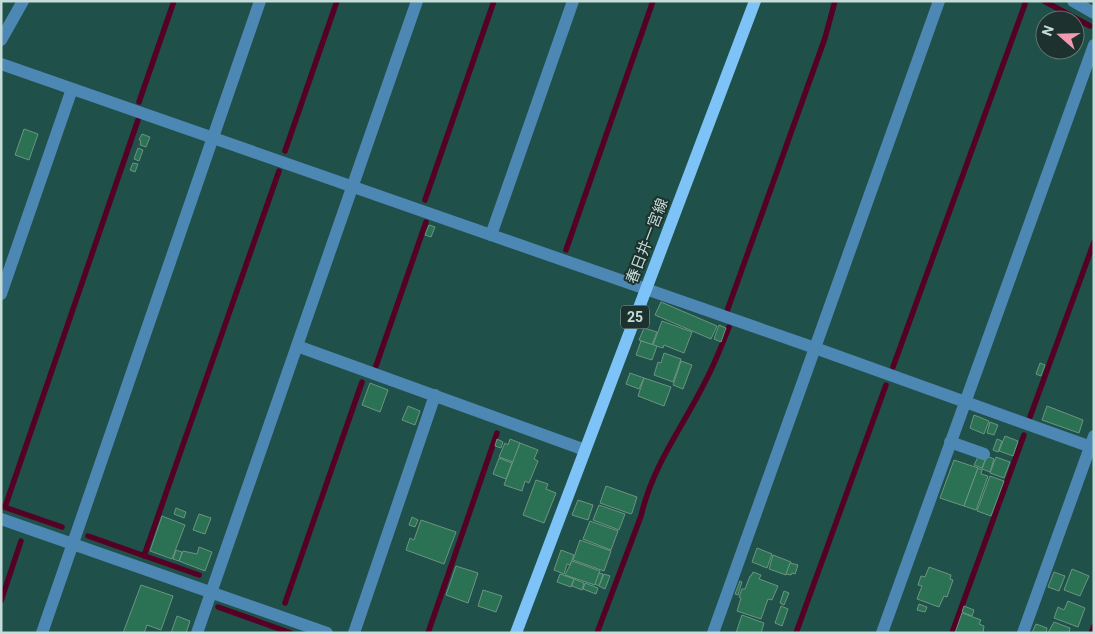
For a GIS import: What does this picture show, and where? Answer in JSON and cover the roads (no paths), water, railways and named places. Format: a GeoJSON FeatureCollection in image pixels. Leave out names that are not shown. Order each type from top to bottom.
{"type":"FeatureCollection","features":[{"type":"Feature","properties":{"kind":"main road","name":"春日井一宮線"},"geometry":{"type":"LineString","coordinates":[[516,633],[755,1]]}},
{"type":"Feature","properties":{"kind":"street"},"geometry":{"type":"LineString","coordinates":[[1,40],[23,1]]}},
{"type":"Feature","properties":{"kind":"street"},"geometry":{"type":"LineString","coordinates":[[42,633],[260,1]]}},
{"type":"Feature","properties":{"kind":"street"},"geometry":{"type":"LineString","coordinates":[[198,633],[417,1]]}},
{"type":"Feature","properties":{"kind":"street"},"geometry":{"type":"LineString","coordinates":[[492,235],[573,1]]}},
{"type":"Feature","properties":{"kind":"street"},"geometry":{"type":"LineString","coordinates":[[714,633],[940,1]]}},
{"type":"Feature","properties":{"kind":"street"},"geometry":{"type":"LineString","coordinates":[[1073,1],[1094,13]]}},
{"type":"Feature","properties":{"kind":"street"},"geometry":{"type":"LineString","coordinates":[[882,633],[1094,45]]}},
{"type":"Feature","properties":{"kind":"street"},"geometry":{"type":"LineString","coordinates":[[1,64],[815,348],[964,402],[1092,444],[1022,633]]}},
{"type":"Feature","properties":{"kind":"street"},"geometry":{"type":"LineString","coordinates":[[1,294],[72,89]]}},
{"type":"Feature","properties":{"kind":"street"},"geometry":{"type":"LineString","coordinates":[[297,346],[585,450]]}},
{"type":"Feature","properties":{"kind":"street"},"geometry":{"type":"LineString","coordinates":[[354,633],[435,395]]}},
{"type":"Feature","properties":{"kind":"street"},"geometry":{"type":"LineString","coordinates":[[950,442],[984,454]]}},
{"type":"Feature","properties":{"kind":"street"},"geometry":{"type":"LineString","coordinates":[[1,519],[327,633]]}},
{"type":"Feature","properties":{"kind":"waterway"},"geometry":{"type":"LineString","coordinates":[[139,102],[174,1]]}},
{"type":"Feature","properties":{"kind":"waterway"},"geometry":{"type":"LineString","coordinates":[[285,151],[337,1]]}},
{"type":"Feature","properties":{"kind":"waterway"},"geometry":{"type":"LineString","coordinates":[[425,200],[494,1]]}},
{"type":"Feature","properties":{"kind":"waterway"},"geometry":{"type":"LineString","coordinates":[[566,250],[653,1]]}},
{"type":"Feature","properties":{"kind":"waterway"},"geometry":{"type":"LineString","coordinates":[[727,311],[825,38],[835,1]]}},
{"type":"Feature","properties":{"kind":"waterway"},"geometry":{"type":"LineString","coordinates":[[1044,1],[1090,26]]}},
{"type":"Feature","properties":{"kind":"waterway"},"geometry":{"type":"LineString","coordinates":[[893,367],[1025,4]]}},
{"type":"Feature","properties":{"kind":"waterway"},"geometry":{"type":"LineString","coordinates":[[5,507],[138,120]]}},
{"type":"Feature","properties":{"kind":"waterway"},"geometry":{"type":"LineString","coordinates":[[144,556],[279,171]]}},
{"type":"Feature","properties":{"kind":"waterway"},"geometry":{"type":"LineString","coordinates":[[376,366],[426,222]]}},
{"type":"Feature","properties":{"kind":"waterway"},"geometry":{"type":"LineString","coordinates":[[1030,417],[1094,242]]}},
{"type":"Feature","properties":{"kind":"waterway"},"geometry":{"type":"LineString","coordinates":[[597,633],[653,479],[709,374],[729,327]]}},
{"type":"Feature","properties":{"kind":"waterway"},"geometry":{"type":"LineString","coordinates":[[285,603],[362,382]]}},
{"type":"Feature","properties":{"kind":"waterway"},"geometry":{"type":"LineString","coordinates":[[796,633],[886,385]]}},
{"type":"Feature","properties":{"kind":"waterway"},"geometry":{"type":"LineString","coordinates":[[428,633],[497,433]]}},
{"type":"Feature","properties":{"kind":"waterway"},"geometry":{"type":"LineString","coordinates":[[952,633],[1024,435]]}},
{"type":"Feature","properties":{"kind":"waterway"},"geometry":{"type":"LineString","coordinates":[[1,506],[62,527]]}},
{"type":"Feature","properties":{"kind":"waterway"},"geometry":{"type":"LineString","coordinates":[[88,536],[199,575]]}},
{"type":"Feature","properties":{"kind":"waterway"},"geometry":{"type":"LineString","coordinates":[[1,601],[21,541]]}},
{"type":"Feature","properties":{"kind":"waterway"},"geometry":{"type":"LineString","coordinates":[[218,607],[291,633]]}},
{"type":"Feature","properties":{"kind":"waterway"},"geometry":{"type":"LineString","coordinates":[[1091,633],[1094,626]]}}]}
